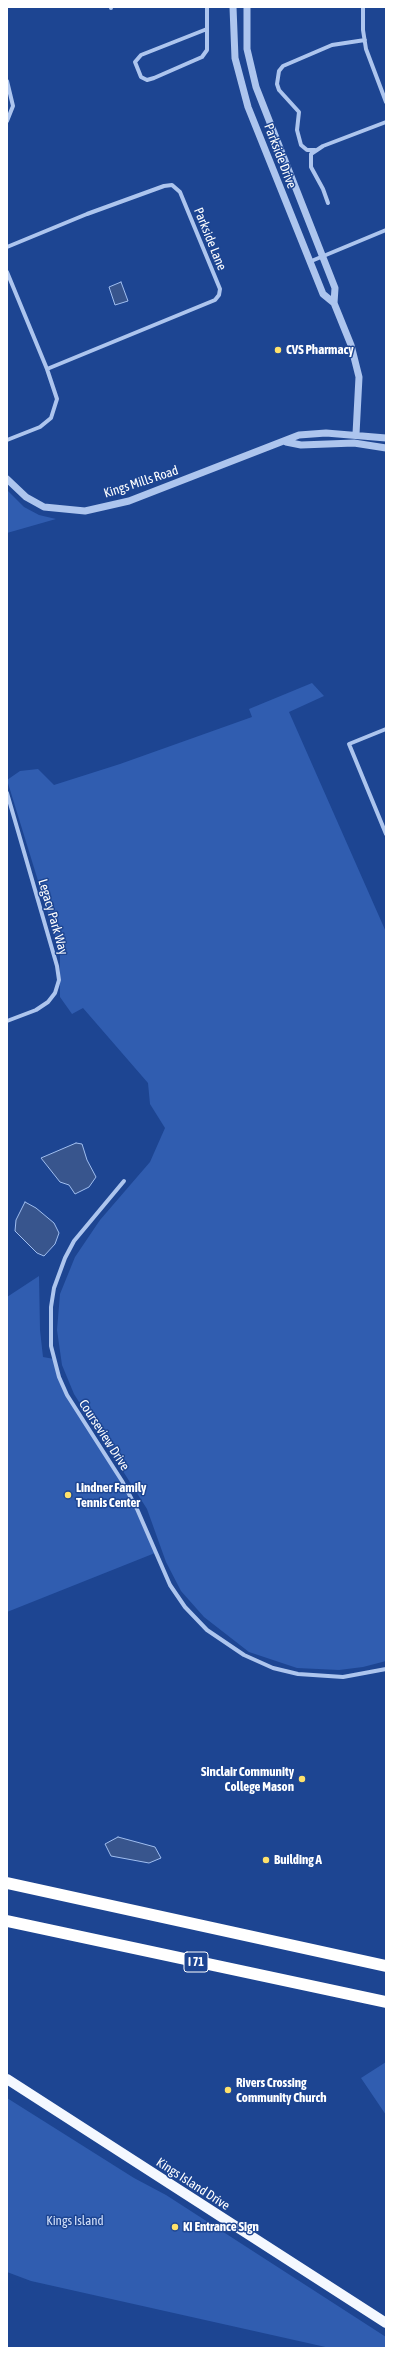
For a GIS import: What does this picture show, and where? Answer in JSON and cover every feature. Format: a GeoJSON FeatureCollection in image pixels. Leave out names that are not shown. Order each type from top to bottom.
{"type":"FeatureCollection","features":[{"type":"Feature","properties":{"kind":"highway"},"geometry":{"type":"LineString","coordinates":[[7,1883],[386,1966]]}},
{"type":"Feature","properties":{"kind":"highway","name":"I 71"},"geometry":{"type":"LineString","coordinates":[[7,1921],[386,2002]]}},
{"type":"Feature","properties":{"kind":"highway"},"geometry":{"type":"LineString","coordinates":[[369,1963],[386,1963]]}},
{"type":"Feature","properties":{"kind":"main road","name":"Kings Island Drive"},"geometry":{"type":"LineString","coordinates":[[7,2079],[386,2323]]}},
{"type":"Feature","properties":{"kind":"street"},"geometry":{"type":"LineString","coordinates":[[207,7],[207,29],[207,50],[202,57],[154,78],[147,80],[141,77],[135,62],[141,55],[207,29]]}},
{"type":"Feature","properties":{"kind":"street","name":"Parkside Drive"},"geometry":{"type":"LineString","coordinates":[[233,7],[233,39],[240,83],[309,262],[323,294],[334,303]]}},
{"type":"Feature","properties":{"kind":"street","name":"Parkside Drive"},"geometry":{"type":"LineString","coordinates":[[247,7],[247,49],[256,86],[335,288],[334,303],[351,345],[359,377],[356,434]]}},
{"type":"Feature","properties":{"kind":"street"},"geometry":{"type":"LineString","coordinates":[[363,7],[365,40],[372,67],[386,102]]}},
{"type":"Feature","properties":{"kind":"street"},"geometry":{"type":"LineString","coordinates":[[365,40],[332,45],[283,66],[279,71],[277,84],[279,90],[299,112],[297,130],[301,145],[307,150],[315,150],[386,122]]}},
{"type":"Feature","properties":{"kind":"street"},"geometry":{"type":"LineString","coordinates":[[7,81],[13,106],[7,121]]}},
{"type":"Feature","properties":{"kind":"street"},"geometry":{"type":"LineString","coordinates":[[315,150],[310,157],[311,167],[323,189],[328,203]]}},
{"type":"Feature","properties":{"kind":"street","name":"Parkside Lane"},"geometry":{"type":"LineString","coordinates":[[7,247],[87,214],[164,186],[172,185],[180,192],[220,289],[219,295],[215,300],[47,369]]}},
{"type":"Feature","properties":{"kind":"street"},"geometry":{"type":"LineString","coordinates":[[309,262],[386,230]]}},
{"type":"Feature","properties":{"kind":"street"},"geometry":{"type":"LineString","coordinates":[[7,272],[47,369],[57,399],[51,418],[40,426],[7,440]]}},
{"type":"Feature","properties":{"kind":"street","name":"Kings Mills Road"},"geometry":{"type":"LineString","coordinates":[[7,479],[26,497],[44,507],[85,510],[129,501],[286,442],[299,435],[326,433],[356,434],[386,438]]}},
{"type":"Feature","properties":{"kind":"street","name":"Kings Mills Road"},"geometry":{"type":"LineString","coordinates":[[286,442],[301,445],[354,443],[386,448]]}},
{"type":"Feature","properties":{"kind":"street"},"geometry":{"type":"LineString","coordinates":[[386,729],[349,744],[386,834]]}},
{"type":"Feature","properties":{"kind":"street","name":"Legacy Park Way"},"geometry":{"type":"LineString","coordinates":[[7,793],[57,966],[59,980],[55,993],[48,1002],[36,1010],[7,1021]]}},
{"type":"Feature","properties":{"kind":"street","name":"Courseview Drive"},"geometry":{"type":"LineString","coordinates":[[124,1181],[74,1241],[65,1258],[54,1288],[50,1308],[51,1346],[59,1377],[67,1395],[122,1481],[137,1509],[170,1585],[184,1607],[207,1630],[244,1656],[274,1668],[298,1674],[343,1676],[386,1669]]}},
{"type":"Feature","properties":{"kind":"green space"},"geometry":{"type":"Polygon","coordinates":[[[7,490],[24,507],[39,515],[56,519],[7,533],[7,490]]]}},
{"type":"Feature","properties":{"kind":"green space"},"geometry":{"type":"Polygon","coordinates":[[[312,683],[324,696],[289,712],[386,932],[386,1661],[363,1667],[339,1670],[297,1668],[249,1652],[204,1617],[181,1591],[166,1562],[147,1509],[74,1394],[62,1365],[57,1330],[60,1294],[75,1257],[100,1220],[150,1162],[165,1128],[150,1104],[148,1083],[83,1008],[72,1014],[60,997],[60,952],[7,780],[20,771],[38,769],[54,785],[120,764],[252,717],[249,709],[312,683]]]}},
{"type":"Feature","properties":{"kind":"green space","name":"Lindner Family Tennis Center"},"geometry":{"type":"Polygon","coordinates":[[[39,1276],[40,1330],[43,1357],[54,1359],[67,1395],[122,1481],[155,1553],[7,1612],[7,1297],[39,1276]]]}},
{"type":"Feature","properties":{"kind":"green space"},"geometry":{"type":"Polygon","coordinates":[[[386,2062],[386,2115],[361,2078],[386,2062]]]}},
{"type":"Feature","properties":{"kind":"green space","name":"Kings Island"},"geometry":{"type":"Polygon","coordinates":[[[7,2098],[134,2178],[166,2195],[386,2337],[386,2348],[330,2348],[31,2281],[7,2272],[7,2098]]]}},
{"type":"Feature","properties":{"kind":"shaded area"},"geometry":{"type":"Polygon","coordinates":[[[121,282],[128,301],[115,305],[109,287],[121,282]]]}},
{"type":"Feature","properties":{"kind":"shaded area"},"geometry":{"type":"Polygon","coordinates":[[[76,1143],[82,1144],[87,1160],[96,1177],[89,1187],[75,1194],[69,1185],[60,1182],[41,1158],[76,1143]]]}},
{"type":"Feature","properties":{"kind":"shaded area"},"geometry":{"type":"Polygon","coordinates":[[[25,1202],[36,1208],[54,1223],[59,1233],[55,1244],[44,1256],[37,1253],[15,1231],[16,1220],[25,1202]]]}},
{"type":"Feature","properties":{"kind":"shaded area"},"geometry":{"type":"Polygon","coordinates":[[[118,1837],[155,1847],[161,1858],[149,1863],[111,1856],[105,1844],[118,1837]]]}},
{"type":"Feature","properties":{"kind":"place","name":"CVS Pharmacy"},"geometry":{"type":"Point","coordinates":[278,350]}},
{"type":"Feature","properties":{"kind":"place","name":"Lindner Family Tennis Center"},"geometry":{"type":"Point","coordinates":[68,1495]}},
{"type":"Feature","properties":{"kind":"place","name":"Sinclair Community College Mason"},"geometry":{"type":"Point","coordinates":[302,1779]}},
{"type":"Feature","properties":{"kind":"place","name":"Building A"},"geometry":{"type":"Point","coordinates":[266,1860]}},
{"type":"Feature","properties":{"kind":"place","name":"Rivers Crossing Community Church"},"geometry":{"type":"Point","coordinates":[228,2090]}},
{"type":"Feature","properties":{"kind":"place","name":"KI Entrance Sign"},"geometry":{"type":"Point","coordinates":[175,2227]}}]}
